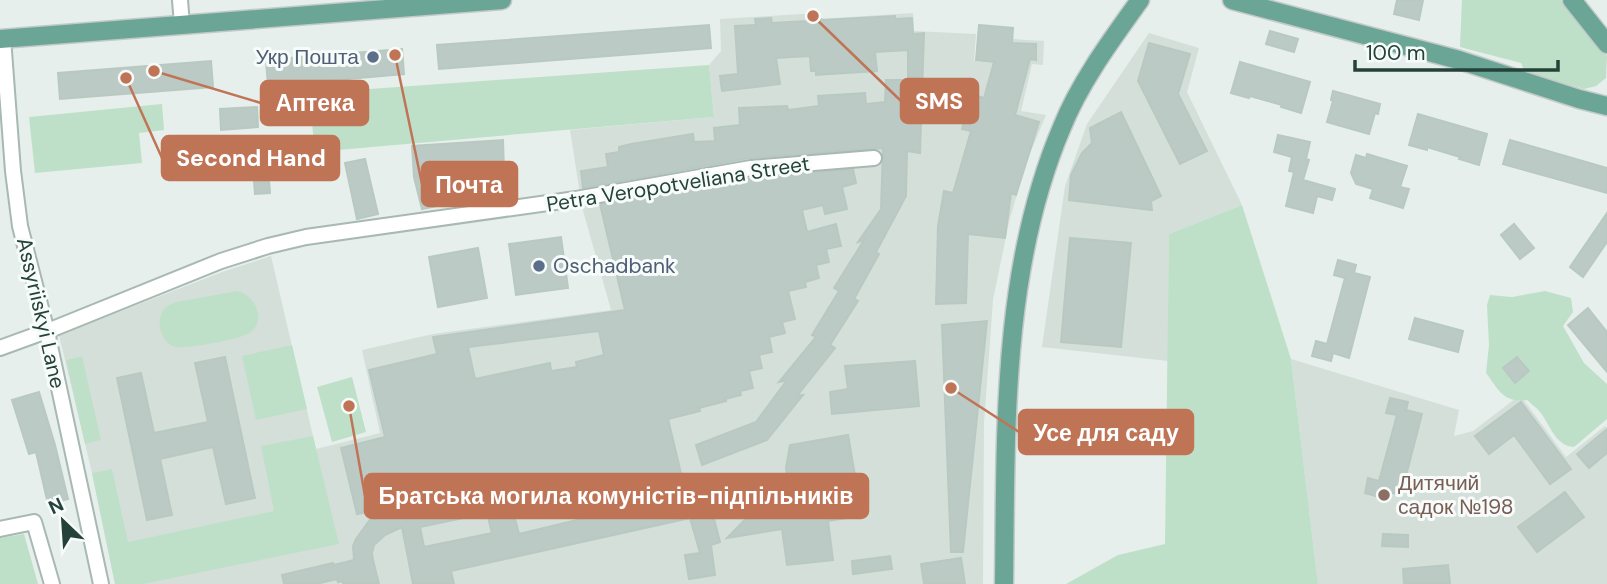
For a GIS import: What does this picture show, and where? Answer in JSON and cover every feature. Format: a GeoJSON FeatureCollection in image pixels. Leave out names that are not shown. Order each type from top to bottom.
{"type":"FeatureCollection","features":[{"type":"Feature","properties":{"kind":"main road"},"geometry":{"type":"LineString","coordinates":[[1,38],[502,0]]}},
{"type":"Feature","properties":{"kind":"main road"},"geometry":{"type":"LineString","coordinates":[[1004,584],[1006,425],[1011,352],[1025,246],[1034,207],[1045,169],[1072,104],[1140,0]]}},
{"type":"Feature","properties":{"kind":"main road"},"geometry":{"type":"LineString","coordinates":[[1232,0],[1459,60],[1607,106]]}},
{"type":"Feature","properties":{"kind":"main road"},"geometry":{"type":"LineString","coordinates":[[1572,0],[1607,44]]}},
{"type":"Feature","properties":{"kind":"street"},"geometry":{"type":"LineString","coordinates":[[180,0],[182,25]]}},
{"type":"Feature","properties":{"kind":"street","name":"Assyriiskyi Lane"},"geometry":{"type":"LineString","coordinates":[[1,38],[20,226],[47,332],[101,584]]}},
{"type":"Feature","properties":{"kind":"street","name":"Petra Veropotveliana Street"},"geometry":{"type":"LineString","coordinates":[[0,348],[47,332],[221,261],[306,237],[576,200],[751,168],[874,158]]}},
{"type":"Feature","properties":{"kind":"street"},"geometry":{"type":"LineString","coordinates":[[0,529],[34,523],[52,584]]}},
{"type":"Feature","properties":{"kind":"shaded area"},"geometry":{"type":"Polygon","coordinates":[[[817,13],[818,19],[913,13],[914,31],[976,34],[974,61],[1011,65],[1013,39],[1044,41],[1043,65],[1032,64],[1021,111],[1046,115],[1026,163],[1009,222],[993,300],[984,423],[983,584],[115,584],[59,335],[271,256],[316,449],[380,433],[362,350],[433,334],[611,310],[582,207],[570,130],[714,117],[709,65],[721,51],[720,19],[817,13]]]}},
{"type":"Feature","properties":{"kind":"shaded area"},"geometry":{"type":"Polygon","coordinates":[[[1149,33],[1199,48],[1187,92],[1242,205],[1169,234],[1168,361],[1042,347],[1065,186],[1087,124],[1149,33]]]}},
{"type":"Feature","properties":{"kind":"shaded area"},"geometry":{"type":"Polygon","coordinates":[[[1291,359],[1459,410],[1454,436],[1473,431],[1520,395],[1566,457],[1605,426],[1607,584],[1318,584],[1291,359]]]}},
{"type":"Feature","properties":{"kind":"green space"},"geometry":{"type":"Polygon","coordinates":[[[1462,0],[1561,0],[1607,56],[1606,78],[1596,86],[1584,89],[1525,72],[1521,63],[1460,47],[1462,0]]]}},
{"type":"Feature","properties":{"kind":"green space"},"geometry":{"type":"Polygon","coordinates":[[[709,65],[714,117],[315,152],[312,123],[280,125],[272,121],[271,96],[709,65]]]}},
{"type":"Feature","properties":{"kind":"green space"},"geometry":{"type":"Polygon","coordinates":[[[162,104],[164,130],[139,133],[142,163],[35,173],[29,117],[162,104]]]}},
{"type":"Feature","properties":{"kind":"green space"},"geometry":{"type":"Polygon","coordinates":[[[1242,205],[1291,359],[1318,584],[1066,584],[1118,555],[1165,544],[1169,234],[1242,205]]]}},
{"type":"Feature","properties":{"kind":"green space"},"geometry":{"type":"Polygon","coordinates":[[[237,291],[249,297],[256,308],[258,321],[251,332],[227,340],[191,346],[176,347],[166,341],[160,330],[160,317],[166,307],[176,302],[237,291]]]}},
{"type":"Feature","properties":{"kind":"green space"},"geometry":{"type":"Polygon","coordinates":[[[1545,291],[1571,298],[1573,312],[1563,326],[1584,363],[1607,384],[1607,419],[1574,447],[1567,446],[1558,439],[1540,412],[1527,400],[1507,397],[1498,390],[1486,373],[1489,345],[1487,305],[1490,295],[1512,297],[1545,291]]]}},
{"type":"Feature","properties":{"kind":"green space"},"geometry":{"type":"Polygon","coordinates":[[[292,345],[307,409],[256,420],[242,356],[292,345]]]}},
{"type":"Feature","properties":{"kind":"green space"},"geometry":{"type":"Polygon","coordinates":[[[82,356],[101,440],[85,444],[66,360],[82,356]]]}},
{"type":"Feature","properties":{"kind":"green space"},"geometry":{"type":"Polygon","coordinates":[[[352,377],[366,432],[332,442],[317,387],[352,377]]]}},
{"type":"Feature","properties":{"kind":"green space"},"geometry":{"type":"Polygon","coordinates":[[[313,436],[339,544],[143,584],[115,584],[92,473],[112,469],[128,542],[274,511],[261,446],[313,436]]]}},
{"type":"Feature","properties":{"kind":"green space"},"geometry":{"type":"Polygon","coordinates":[[[24,534],[38,584],[0,584],[0,538],[24,534]]]}},
{"type":"Feature","properties":{"kind":"building"},"geometry":{"type":"Polygon","coordinates":[[[1397,0],[1423,0],[1419,20],[1394,14],[1397,0]]]}},
{"type":"Feature","properties":{"kind":"building"},"geometry":{"type":"Polygon","coordinates":[[[811,13],[823,20],[895,16],[895,19],[912,18],[913,34],[924,33],[920,153],[907,151],[906,196],[854,299],[858,301],[830,345],[835,348],[797,396],[803,395],[767,440],[702,465],[696,445],[756,422],[787,380],[779,382],[816,337],[812,335],[839,291],[834,288],[864,240],[858,242],[881,209],[883,148],[749,158],[583,188],[581,171],[608,167],[606,154],[619,152],[619,147],[631,144],[693,134],[694,142],[715,141],[714,128],[740,125],[739,108],[787,106],[788,110],[819,106],[818,96],[865,93],[866,104],[885,102],[886,80],[908,80],[908,50],[875,52],[877,71],[816,75],[816,71],[811,71],[810,56],[776,58],[780,84],[722,91],[720,76],[738,74],[735,26],[756,25],[755,19],[771,18],[772,23],[808,21],[811,13]]]}},
{"type":"Feature","properties":{"kind":"building"},"geometry":{"type":"Polygon","coordinates":[[[709,25],[711,48],[439,69],[437,45],[709,25]]]}},
{"type":"Feature","properties":{"kind":"building"},"geometry":{"type":"Polygon","coordinates":[[[979,25],[1013,28],[1012,43],[1036,44],[1036,60],[1030,59],[1015,115],[1039,122],[1016,195],[1011,193],[1005,238],[968,234],[966,303],[936,304],[938,226],[944,191],[953,193],[971,131],[962,129],[971,94],[984,98],[994,62],[976,60],[979,25]]]}},
{"type":"Feature","properties":{"kind":"building"},"geometry":{"type":"Polygon","coordinates":[[[1270,31],[1298,39],[1294,52],[1266,44],[1270,31]]]}},
{"type":"Feature","properties":{"kind":"building"},"geometry":{"type":"Polygon","coordinates":[[[1149,43],[1190,54],[1178,94],[1207,151],[1180,164],[1138,81],[1149,43]]]}},
{"type":"Feature","properties":{"kind":"building"},"geometry":{"type":"Polygon","coordinates":[[[402,49],[404,74],[268,86],[266,60],[402,49]]]}},
{"type":"Feature","properties":{"kind":"building"},"geometry":{"type":"Polygon","coordinates":[[[211,61],[213,87],[60,99],[58,73],[211,61]]]}},
{"type":"Feature","properties":{"kind":"building"},"geometry":{"type":"Polygon","coordinates":[[[1240,62],[1310,82],[1301,113],[1281,107],[1282,105],[1231,93],[1240,62]]]}},
{"type":"Feature","properties":{"kind":"building"},"geometry":{"type":"Polygon","coordinates":[[[1333,91],[1380,104],[1369,134],[1327,122],[1333,91]]]}},
{"type":"Feature","properties":{"kind":"building"},"geometry":{"type":"Polygon","coordinates":[[[257,107],[258,127],[221,130],[220,109],[257,107]]]}},
{"type":"Feature","properties":{"kind":"building"},"geometry":{"type":"Polygon","coordinates":[[[1121,112],[1161,196],[1151,201],[1152,210],[1069,200],[1071,175],[1082,153],[1092,143],[1090,128],[1121,112]]]}},
{"type":"Feature","properties":{"kind":"building"},"geometry":{"type":"Polygon","coordinates":[[[1418,114],[1487,134],[1479,165],[1427,147],[1427,150],[1409,145],[1418,114]]]}},
{"type":"Feature","properties":{"kind":"building"},"geometry":{"type":"Polygon","coordinates":[[[1278,135],[1310,142],[1306,159],[1309,160],[1303,180],[1335,189],[1332,200],[1317,196],[1313,213],[1286,206],[1294,172],[1289,171],[1292,157],[1274,152],[1278,135]]]}},
{"type":"Feature","properties":{"kind":"building"},"geometry":{"type":"Polygon","coordinates":[[[503,140],[504,171],[471,173],[476,198],[422,209],[414,177],[412,146],[503,140]]]}},
{"type":"Feature","properties":{"kind":"building"},"geometry":{"type":"Polygon","coordinates":[[[1510,140],[1607,168],[1607,193],[1503,164],[1510,140]]]}},
{"type":"Feature","properties":{"kind":"building"},"geometry":{"type":"Polygon","coordinates":[[[266,142],[270,193],[255,194],[251,143],[266,142]]]}},
{"type":"Feature","properties":{"kind":"building"},"geometry":{"type":"Polygon","coordinates":[[[1367,154],[1407,166],[1400,187],[1409,189],[1403,208],[1370,198],[1373,189],[1356,184],[1351,173],[1356,155],[1366,158],[1367,154]]]}},
{"type":"Feature","properties":{"kind":"building"},"geometry":{"type":"Polygon","coordinates":[[[365,159],[378,214],[357,219],[345,163],[365,159]]]}},
{"type":"Feature","properties":{"kind":"building"},"geometry":{"type":"Polygon","coordinates":[[[853,169],[856,183],[842,187],[847,209],[825,214],[823,205],[802,210],[807,232],[836,224],[841,246],[826,249],[829,262],[816,265],[819,278],[805,282],[806,287],[788,291],[795,319],[782,322],[785,333],[769,337],[772,352],[759,355],[762,368],[749,371],[753,388],[740,391],[741,395],[725,399],[726,401],[699,408],[700,411],[668,419],[686,494],[703,490],[708,495],[720,542],[711,545],[715,575],[689,579],[685,555],[700,553],[690,518],[451,571],[454,584],[413,584],[402,527],[385,535],[374,545],[372,553],[379,584],[343,584],[343,581],[338,582],[337,579],[316,584],[284,584],[282,575],[354,560],[353,546],[356,539],[377,510],[357,514],[341,448],[385,437],[369,370],[437,354],[433,337],[625,310],[600,204],[752,178],[853,169]],[[599,331],[468,347],[475,379],[550,363],[551,371],[577,367],[576,362],[604,355],[599,331]],[[601,493],[513,511],[519,534],[606,513],[601,493]],[[487,513],[420,527],[424,547],[492,533],[487,513]]]}},
{"type":"Feature","properties":{"kind":"building"},"geometry":{"type":"Polygon","coordinates":[[[1607,213],[1607,242],[1583,277],[1570,267],[1607,213]]]}},
{"type":"Feature","properties":{"kind":"building"},"geometry":{"type":"Polygon","coordinates":[[[1514,224],[1534,248],[1520,259],[1501,235],[1514,224]]]}},
{"type":"Feature","properties":{"kind":"building","name":"Oschadbank"},"geometry":{"type":"Polygon","coordinates":[[[561,237],[568,288],[516,295],[509,244],[561,237]]]}},
{"type":"Feature","properties":{"kind":"building"},"geometry":{"type":"Polygon","coordinates":[[[1070,238],[1131,243],[1121,347],[1061,342],[1070,238]]]}},
{"type":"Feature","properties":{"kind":"building"},"geometry":{"type":"Polygon","coordinates":[[[478,248],[487,298],[438,307],[429,257],[478,248]]]}},
{"type":"Feature","properties":{"kind":"building"},"geometry":{"type":"Polygon","coordinates":[[[1338,260],[1356,265],[1354,273],[1370,277],[1349,358],[1333,353],[1331,361],[1312,356],[1316,341],[1327,344],[1345,278],[1334,275],[1338,260]]]}},
{"type":"Feature","properties":{"kind":"building"},"geometry":{"type":"Polygon","coordinates":[[[1588,308],[1607,332],[1607,372],[1568,325],[1588,308]]]}},
{"type":"Feature","properties":{"kind":"building"},"geometry":{"type":"Polygon","coordinates":[[[1415,318],[1463,331],[1458,352],[1409,339],[1415,318]]]}},
{"type":"Feature","properties":{"kind":"building"},"geometry":{"type":"Polygon","coordinates":[[[987,321],[963,552],[951,552],[942,325],[987,321]]]}},
{"type":"Feature","properties":{"kind":"building"},"geometry":{"type":"Polygon","coordinates":[[[225,357],[255,498],[226,504],[213,447],[160,459],[172,515],[147,520],[117,378],[141,373],[154,433],[208,422],[195,363],[225,357]]]}},
{"type":"Feature","properties":{"kind":"building"},"geometry":{"type":"Polygon","coordinates":[[[1517,357],[1529,371],[1515,383],[1503,368],[1517,357]]]}},
{"type":"Feature","properties":{"kind":"building"},"geometry":{"type":"Polygon","coordinates":[[[915,361],[919,406],[832,414],[830,392],[848,389],[845,366],[915,361]]]}},
{"type":"Feature","properties":{"kind":"building"},"geometry":{"type":"Polygon","coordinates":[[[39,392],[68,499],[48,504],[36,452],[29,454],[12,400],[39,392]]]}},
{"type":"Feature","properties":{"kind":"building"},"geometry":{"type":"Polygon","coordinates":[[[1390,398],[1408,402],[1406,410],[1422,414],[1401,495],[1385,491],[1383,498],[1365,493],[1368,478],[1379,481],[1397,415],[1386,413],[1390,398]]]}},
{"type":"Feature","properties":{"kind":"building"},"geometry":{"type":"Polygon","coordinates":[[[1521,402],[1571,469],[1550,484],[1514,435],[1489,454],[1475,436],[1521,402]]]}},
{"type":"Feature","properties":{"kind":"building"},"geometry":{"type":"Polygon","coordinates":[[[1607,429],[1607,453],[1589,468],[1577,454],[1607,429]]]}},
{"type":"Feature","properties":{"kind":"building"},"geometry":{"type":"Polygon","coordinates":[[[848,435],[864,515],[828,521],[833,560],[787,565],[782,529],[727,538],[769,495],[789,488],[786,468],[790,445],[848,435]]]}},
{"type":"Feature","properties":{"kind":"building"},"geometry":{"type":"Polygon","coordinates":[[[1565,492],[1584,517],[1537,552],[1518,527],[1565,492]]]}},
{"type":"Feature","properties":{"kind":"building"},"geometry":{"type":"Polygon","coordinates":[[[1383,534],[1408,535],[1408,547],[1382,546],[1383,534]]]}},
{"type":"Feature","properties":{"kind":"building"},"geometry":{"type":"Polygon","coordinates":[[[890,556],[892,569],[853,574],[852,561],[890,556]]]}},
{"type":"Feature","properties":{"kind":"building"},"geometry":{"type":"Polygon","coordinates":[[[961,558],[965,584],[924,584],[921,564],[961,558]]]}},
{"type":"Feature","properties":{"kind":"building"},"geometry":{"type":"Polygon","coordinates":[[[1448,565],[1450,584],[1404,584],[1403,569],[1448,565]]]}},
{"type":"Feature","properties":{"kind":"place","name":"SMS"},"geometry":{"type":"Point","coordinates":[813,16]}},
{"type":"Feature","properties":{"kind":"place","name":"Почта"},"geometry":{"type":"Point","coordinates":[395,55]}},
{"type":"Feature","properties":{"kind":"place","name":"Укр Пошта"},"geometry":{"type":"Point","coordinates":[373,57]}},
{"type":"Feature","properties":{"kind":"place","name":"Аптека"},"geometry":{"type":"Point","coordinates":[154,71]}},
{"type":"Feature","properties":{"kind":"place","name":"Second Hand"},"geometry":{"type":"Point","coordinates":[126,78]}},
{"type":"Feature","properties":{"kind":"place","name":"Oschadbank"},"geometry":{"type":"Point","coordinates":[539,266]}},
{"type":"Feature","properties":{"kind":"place","name":"Усе для саду"},"geometry":{"type":"Point","coordinates":[951,388]}},
{"type":"Feature","properties":{"kind":"place","name":"Братська могила комуністів-підпільників"},"geometry":{"type":"Point","coordinates":[349,406]}},
{"type":"Feature","properties":{"kind":"place","name":"Дитячий садок №198"},"geometry":{"type":"Point","coordinates":[1384,495]}}]}
